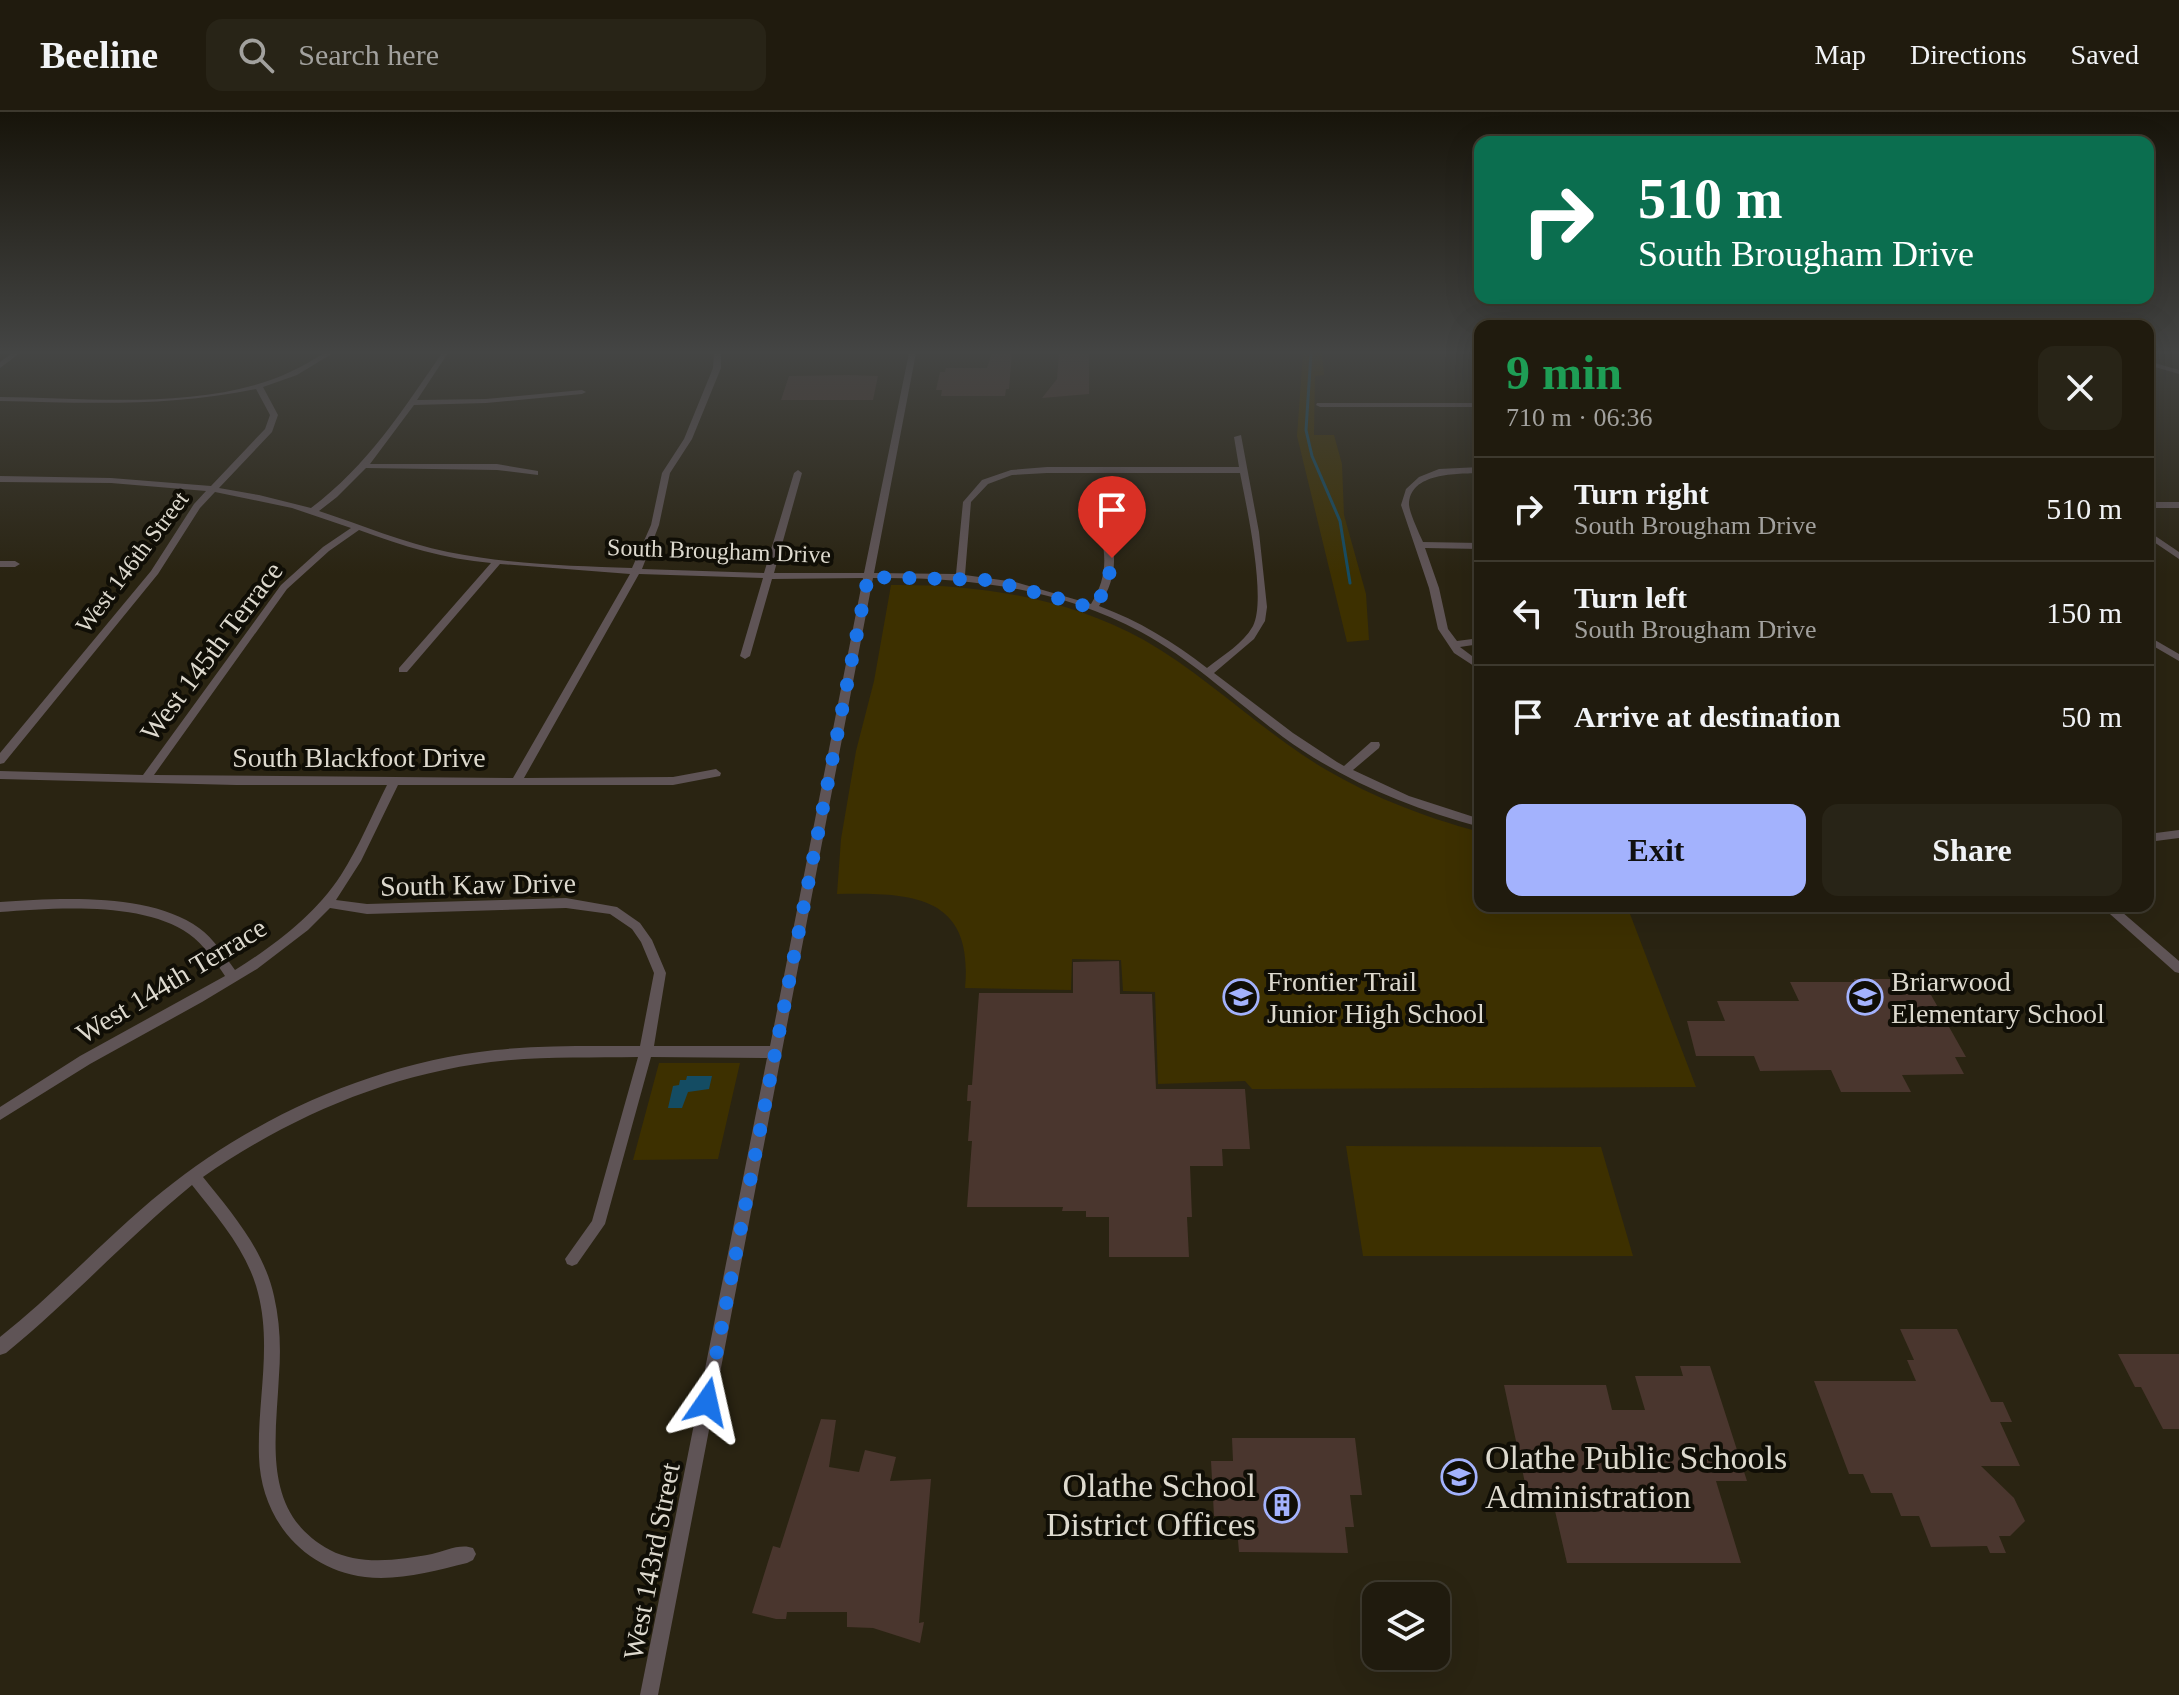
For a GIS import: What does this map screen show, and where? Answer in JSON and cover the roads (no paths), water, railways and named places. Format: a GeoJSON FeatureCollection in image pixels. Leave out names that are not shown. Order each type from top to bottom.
{"type":"FeatureCollection","features":[{"type":"Feature","properties":{"kind":"street","name":"West 146th Street"},"geometry":{"type":"LineString","coordinates":[[0,760],[155,572],[182,524],[270,427]]}},
{"type":"Feature","properties":{"kind":"street"},"geometry":{"type":"LineString","coordinates":[[313,511],[348,486],[367,466],[394,427]]}},
{"type":"Feature","properties":{"kind":"street"},"geometry":{"type":"LineString","coordinates":[[516,782],[636,571],[655,525],[666,473],[693,427]]}},
{"type":"Feature","properties":{"kind":"street","name":"West 143rd Street"},"geometry":{"type":"LineString","coordinates":[[649,1695],[897,427]]}},
{"type":"Feature","properties":{"kind":"street"},"geometry":{"type":"LineString","coordinates":[[1207,673],[1245,642],[1260,621],[1262,589],[1238,437]]}},
{"type":"Feature","properties":{"kind":"street"},"geometry":{"type":"LineString","coordinates":[[367,466],[497,467],[535,473]]}},
{"type":"Feature","properties":{"kind":"street"},"geometry":{"type":"LineString","coordinates":[[960,579],[967,502],[985,482],[1011,473],[1047,470],[1243,470]]}},
{"type":"Feature","properties":{"kind":"street"},"geometry":{"type":"LineString","coordinates":[[1474,471],[1430,475],[1410,489],[1405,505],[1434,588],[1443,629],[1454,645],[1474,662]]}},
{"type":"Feature","properties":{"kind":"street"},"geometry":{"type":"LineString","coordinates":[[745,656],[798,473]]}},
{"type":"Feature","properties":{"kind":"street","name":"South Brougham Drive"},"geometry":{"type":"LineString","coordinates":[[0,479],[112,480],[258,497],[313,511],[417,549],[497,562],[767,576],[989,580],[1122,618],[1207,673],[1291,738],[1372,786],[1474,822]]}},
{"type":"Feature","properties":{"kind":"street"},"geometry":{"type":"LineString","coordinates":[[0,491],[13,479]]}},
{"type":"Feature","properties":{"kind":"street"},"geometry":{"type":"LineString","coordinates":[[2154,505],[2179,505]]}},
{"type":"Feature","properties":{"kind":"street","name":"West 145th Terrace"},"geometry":{"type":"LineString","coordinates":[[146,778],[284,587],[326,549],[356,528]]}},
{"type":"Feature","properties":{"kind":"street"},"geometry":{"type":"LineString","coordinates":[[2154,538],[2179,556]]}},
{"type":"Feature","properties":{"kind":"street"},"geometry":{"type":"LineString","coordinates":[[1093,608],[1107,587],[1112,558],[1107,540]]}},
{"type":"Feature","properties":{"kind":"street"},"geometry":{"type":"LineString","coordinates":[[1418,545],[1474,546]]}},
{"type":"Feature","properties":{"kind":"street"},"geometry":{"type":"LineString","coordinates":[[403,670],[497,562]]}},
{"type":"Feature","properties":{"kind":"street"},"geometry":{"type":"LineString","coordinates":[[0,564],[15,564]]}},
{"type":"Feature","properties":{"kind":"street"},"geometry":{"type":"LineString","coordinates":[[1454,645],[1474,642]]}},
{"type":"Feature","properties":{"kind":"street"},"geometry":{"type":"LineString","coordinates":[[2154,643],[2179,658]]}},
{"type":"Feature","properties":{"kind":"street"},"geometry":{"type":"LineString","coordinates":[[1346,770],[1375,745]]}},
{"type":"Feature","properties":{"kind":"street","name":"South Blackfoot Drive"},"geometry":{"type":"LineString","coordinates":[[0,775],[516,782],[673,781],[716,773]]}},
{"type":"Feature","properties":{"kind":"street","name":"West 144th Terrace"},"geometry":{"type":"LineString","coordinates":[[0,1114],[99,1052],[233,977],[282,943],[327,903],[394,782]]}},
{"type":"Feature","properties":{"kind":"street"},"geometry":{"type":"LineString","coordinates":[[2154,837],[2179,834]]}},
{"type":"Feature","properties":{"kind":"street"},"geometry":{"type":"LineString","coordinates":[[0,907],[48,903],[135,909],[188,926],[210,946],[233,977]]}},
{"type":"Feature","properties":{"kind":"street","name":"South Kaw Drive"},"geometry":{"type":"LineString","coordinates":[[327,903],[367,909],[566,903],[613,910],[636,926],[656,957],[660,973],[646,1051],[598,1224],[572,1259]]}},
{"type":"Feature","properties":{"kind":"street"},"geometry":{"type":"LineString","coordinates":[[2114,912],[2179,968]]}},
{"type":"Feature","properties":{"kind":"street"},"geometry":{"type":"LineString","coordinates":[[0,1347],[40,1315],[129,1228],[193,1176],[284,1120],[329,1100],[390,1078],[479,1058],[523,1053],[774,1052]]}},
{"type":"Feature","properties":{"kind":"street"},"geometry":{"type":"LineString","coordinates":[[193,1176],[247,1247],[266,1295],[274,1352],[268,1473],[276,1504],[292,1531],[316,1552],[347,1565],[364,1568],[406,1567],[467,1554]]}},
{"type":"Feature","properties":{"kind":"water"},"geometry":{"type":"Polygon","coordinates":[[[687,1076],[712,1076],[709,1089],[688,1092],[682,1108],[668,1108],[673,1086],[679,1085],[680,1080],[686,1080],[687,1076]]]}},
{"type":"Feature","properties":{"kind":"waterway"},"geometry":{"type":"LineString","coordinates":[[1306,427],[1312,456],[1340,521],[1350,583]]}},
{"type":"Feature","properties":{"kind":"place","name":"Frontier Trail Junior High School"},"geometry":{"type":"Point","coordinates":[1241,997]}},
{"type":"Feature","properties":{"kind":"place","name":"Briarwood Elementary School"},"geometry":{"type":"Point","coordinates":[1865,997]}},
{"type":"Feature","properties":{"kind":"place","name":"Olathe Public Schools Administration"},"geometry":{"type":"Point","coordinates":[1459,1477]}},
{"type":"Feature","properties":{"kind":"place","name":"Olathe School District Offices"},"geometry":{"type":"Point","coordinates":[1282,1505]}}]}
